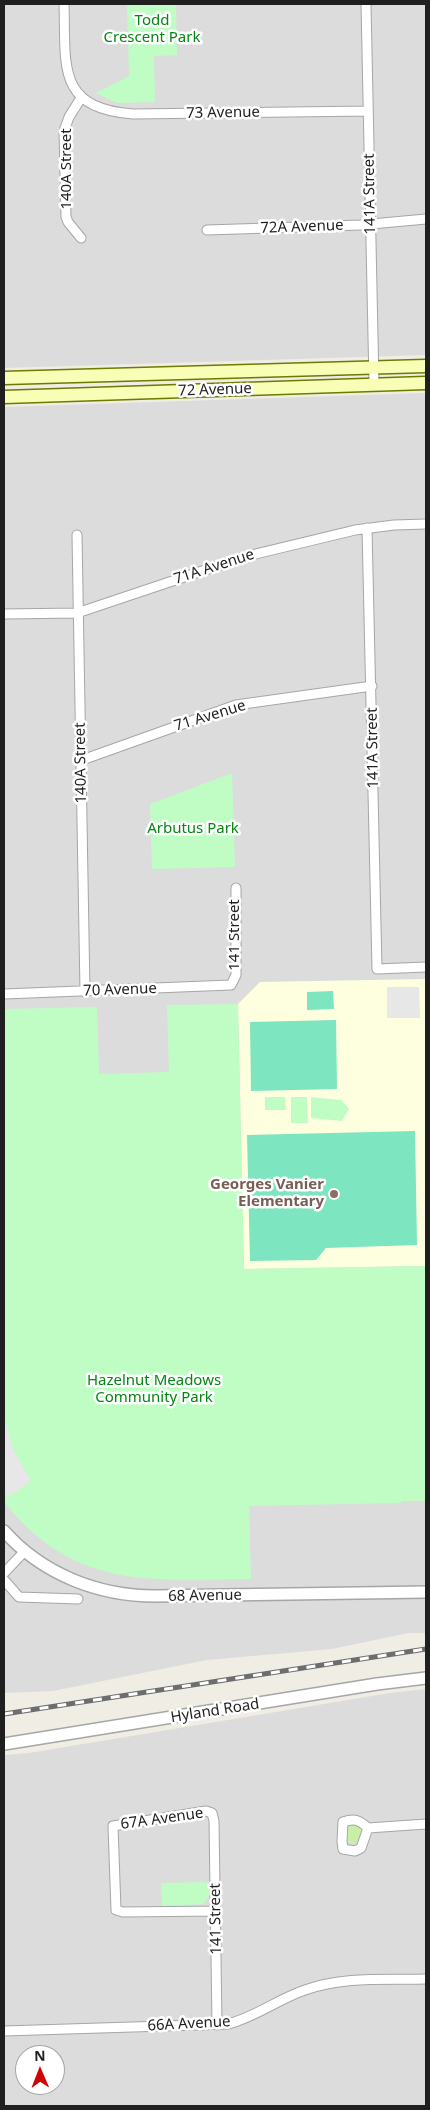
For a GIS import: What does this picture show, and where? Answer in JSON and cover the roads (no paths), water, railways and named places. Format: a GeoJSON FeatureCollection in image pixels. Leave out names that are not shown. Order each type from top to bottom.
{"type":"FeatureCollection","features":[{"type":"Feature","properties":{"kind":"main road","name":"72 Avenue"},"geometry":{"type":"LineString","coordinates":[[4,378],[426,366]]}},
{"type":"Feature","properties":{"kind":"main road","name":"72 Avenue"},"geometry":{"type":"LineString","coordinates":[[4,397],[426,383]]}},
{"type":"Feature","properties":{"kind":"street"},"geometry":{"type":"LineString","coordinates":[[64,4],[68,77],[81,98]]}},
{"type":"Feature","properties":{"kind":"street","name":"141A Street"},"geometry":{"type":"LineString","coordinates":[[366,4],[374,384]]}},
{"type":"Feature","properties":{"kind":"street","name":"73 Avenue"},"geometry":{"type":"LineString","coordinates":[[81,98],[103,110],[133,114],[368,111]]}},
{"type":"Feature","properties":{"kind":"street","name":"140A Street"},"geometry":{"type":"LineString","coordinates":[[81,98],[69,117],[64,136],[66,217],[81,238]]}},
{"type":"Feature","properties":{"kind":"street","name":"72A Avenue"},"geometry":{"type":"LineString","coordinates":[[207,230],[371,224],[426,219]]}},
{"type":"Feature","properties":{"kind":"street","name":"71A Avenue"},"geometry":{"type":"LineString","coordinates":[[4,614],[77,613],[229,561],[366,528],[426,524]]}},
{"type":"Feature","properties":{"kind":"street","name":"141A Street"},"geometry":{"type":"LineString","coordinates":[[366,528],[372,686],[377,969],[426,968]]}},
{"type":"Feature","properties":{"kind":"street","name":"140A Street"},"geometry":{"type":"LineString","coordinates":[[77,535],[85,992]]}},
{"type":"Feature","properties":{"kind":"street","name":"71 Avenue"},"geometry":{"type":"LineString","coordinates":[[82,760],[236,705],[372,686]]}},
{"type":"Feature","properties":{"kind":"street","name":"141 Street"},"geometry":{"type":"LineString","coordinates":[[234,982],[236,888]]}},
{"type":"Feature","properties":{"kind":"street","name":"70 Avenue"},"geometry":{"type":"LineString","coordinates":[[4,994],[226,986],[234,982]]}},
{"type":"Feature","properties":{"kind":"street","name":"68 Avenue"},"geometry":{"type":"LineString","coordinates":[[4,1531],[24,1552],[61,1574],[88,1586],[134,1596],[426,1592]]}},
{"type":"Feature","properties":{"kind":"street"},"geometry":{"type":"LineString","coordinates":[[4,1573],[24,1552]]}},
{"type":"Feature","properties":{"kind":"street"},"geometry":{"type":"LineString","coordinates":[[4,1580],[18,1597],[78,1599]]}},
{"type":"Feature","properties":{"kind":"street","name":"Hyland Road"},"geometry":{"type":"LineString","coordinates":[[4,1744],[377,1684],[426,1678]]}},
{"type":"Feature","properties":{"kind":"street","name":"67A Avenue"},"geometry":{"type":"LineString","coordinates":[[212,1813],[206,1811],[113,1826],[116,1910],[123,1912],[217,1911]]}},
{"type":"Feature","properties":{"kind":"street","name":"141 Street"},"geometry":{"type":"LineString","coordinates":[[212,1813],[217,1911],[217,2025]]}},
{"type":"Feature","properties":{"kind":"street"},"geometry":{"type":"LineString","coordinates":[[368,1828],[426,1824]]}},
{"type":"Feature","properties":{"kind":"street","name":"66A Avenue"},"geometry":{"type":"LineString","coordinates":[[4,2031],[217,2025],[237,2022],[304,1990],[340,1981],[426,1979]]}},
{"type":"Feature","properties":{"kind":"railway"},"geometry":{"type":"LineString","coordinates":[[4,1714],[426,1649]]}},
{"type":"Feature","properties":{"kind":"place","name":"Georges Vanier Elementary"},"geometry":{"type":"Point","coordinates":[334,1194]}},
{"type":"Feature","properties":{"kind":"park label","name":"Todd Crescent Park"},"geometry":{"type":"Point","coordinates":[152,30]}},
{"type":"Feature","properties":{"kind":"park label","name":"Arbutus Park"},"geometry":{"type":"Point","coordinates":[193,829]}},
{"type":"Feature","properties":{"kind":"park label","name":"Hazelnut Meadows Community Park"},"geometry":{"type":"Point","coordinates":[154,1390]}}]}
